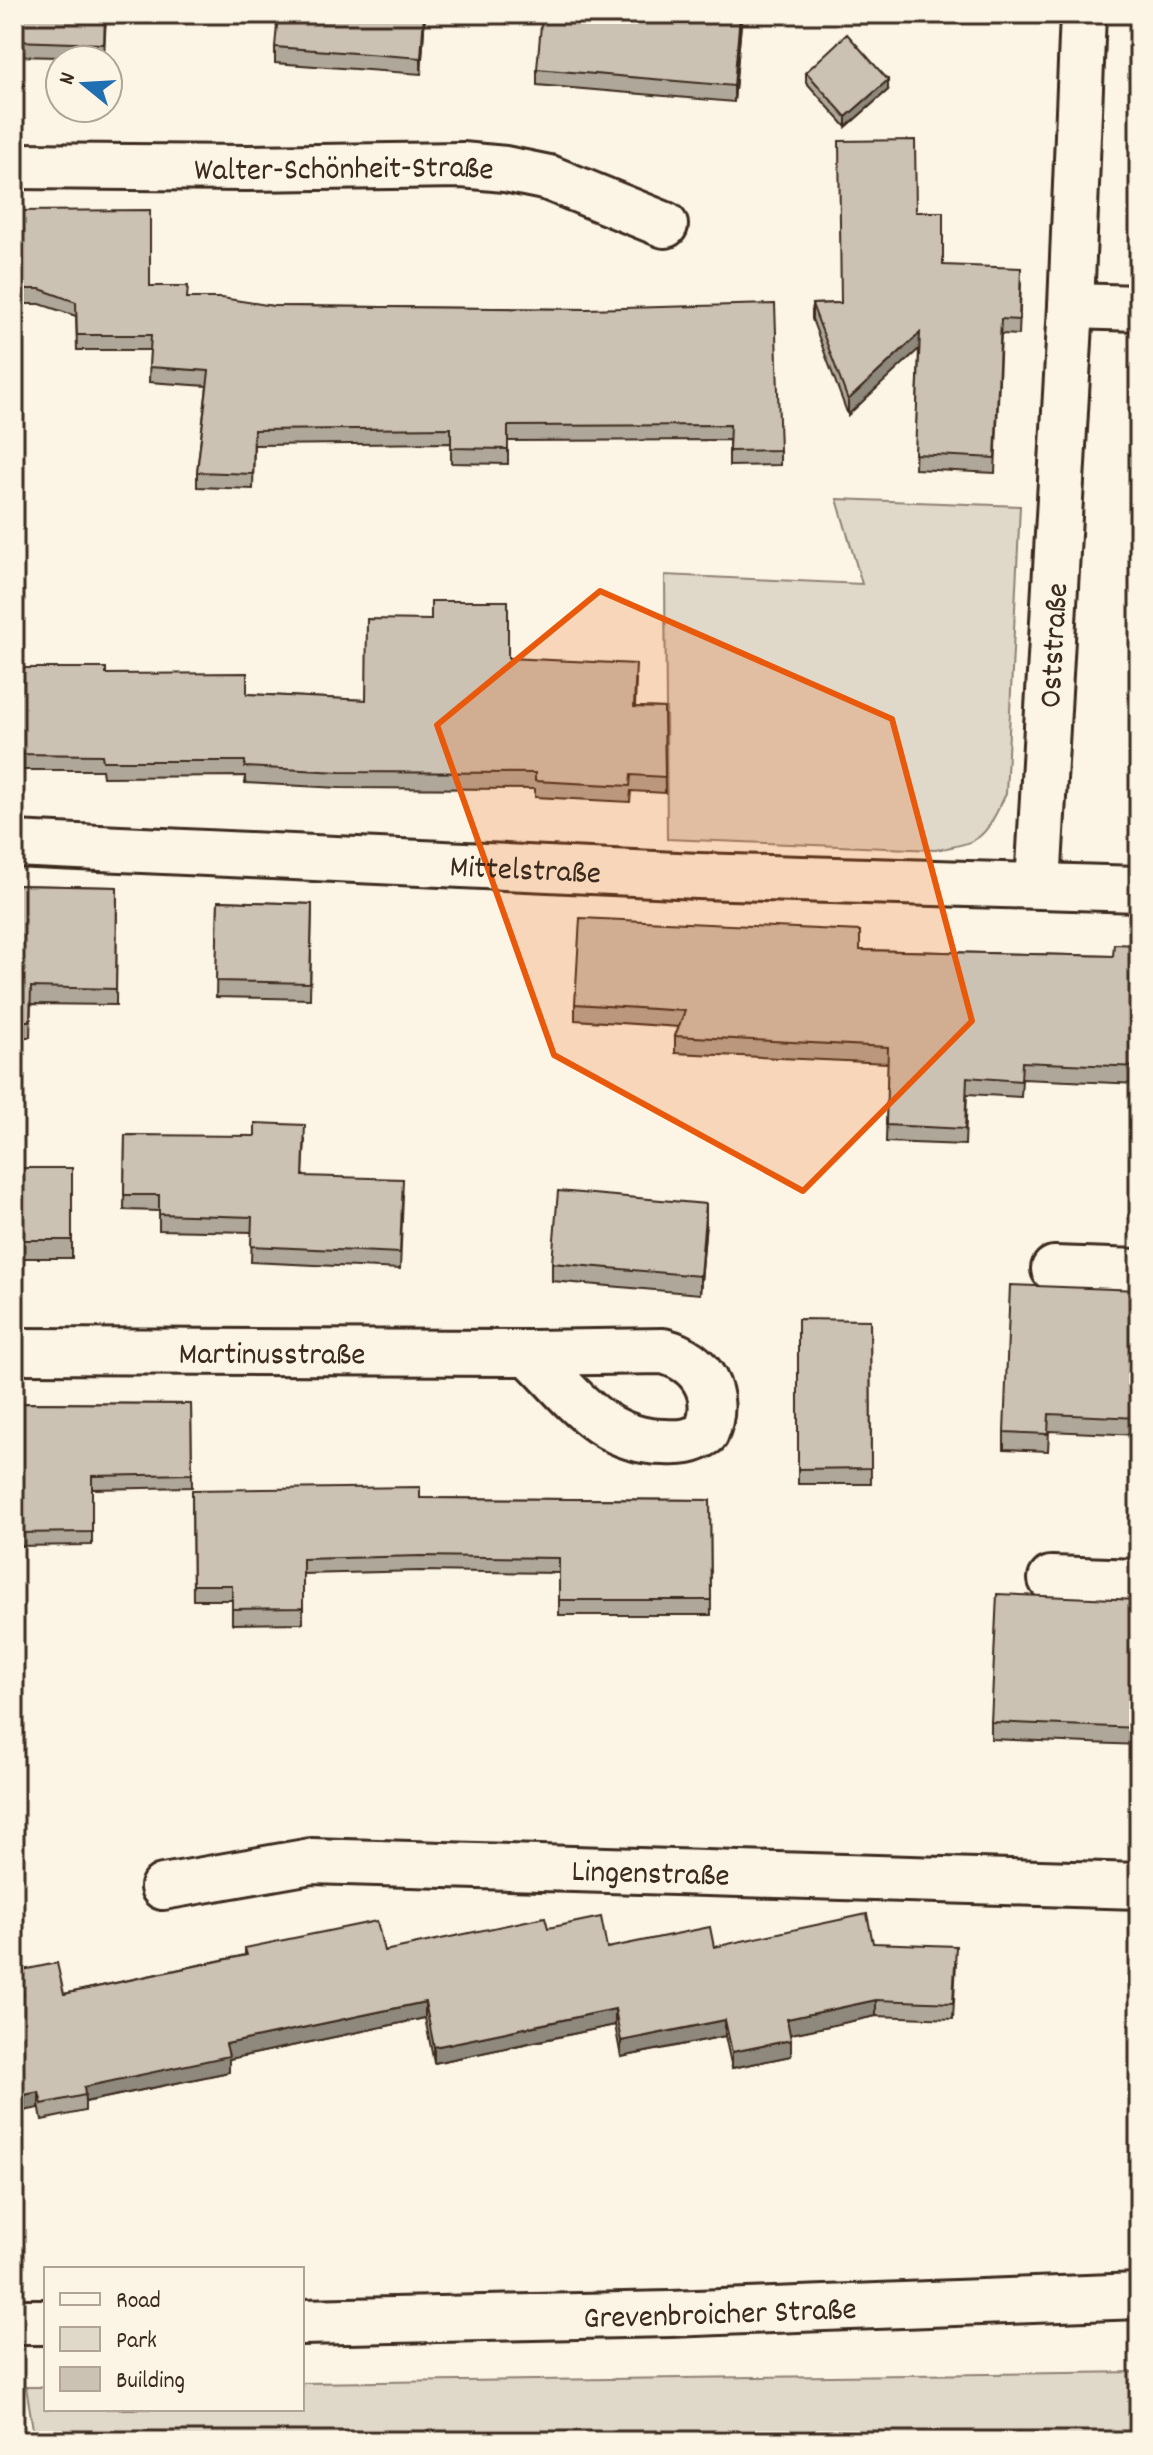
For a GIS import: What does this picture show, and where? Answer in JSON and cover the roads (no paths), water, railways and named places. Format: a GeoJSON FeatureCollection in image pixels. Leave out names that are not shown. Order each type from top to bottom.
{"type":"FeatureCollection","features":[{"type":"Feature","properties":{"kind":"street","name":"Oststraße"},"geometry":{"type":"LineString","coordinates":[[1038,885],[1071,306],[1083,14]]}},
{"type":"Feature","properties":{"kind":"street","name":"Walter-Schönheit-Straße"},"geometry":{"type":"LineString","coordinates":[[14,166],[247,168],[462,165],[549,178],[665,225]]}},
{"type":"Feature","properties":{"kind":"street"},"geometry":{"type":"LineString","coordinates":[[1071,306],[1139,308]]}},
{"type":"Feature","properties":{"kind":"street","name":"Mittelstraße"},"geometry":{"type":"LineString","coordinates":[[14,844],[698,876],[1038,885]]}},
{"type":"Feature","properties":{"kind":"street"},"geometry":{"type":"LineString","coordinates":[[1038,885],[1139,889]]}},
{"type":"Feature","properties":{"kind":"street"},"geometry":{"type":"LineString","coordinates":[[1054,1269],[1139,1272]]}},
{"type":"Feature","properties":{"kind":"street","name":"Martinusstraße"},"geometry":{"type":"LineString","coordinates":[[14,1351],[529,1353]]}},
{"type":"Feature","properties":{"kind":"street"},"geometry":{"type":"LineString","coordinates":[[1051,1579],[1139,1582]]}},
{"type":"Feature","properties":{"kind":"street","name":"Lingenstraße"},"geometry":{"type":"LineString","coordinates":[[163,1887],[311,1861],[1139,1886]]}},
{"type":"Feature","properties":{"kind":"street","name":"Grevenbroicher Straße"},"geometry":{"type":"LineString","coordinates":[[304,2322],[625,2315],[1139,2296]]}},
{"type":"Feature","properties":{"kind":"street"},"geometry":{"type":"LineString","coordinates":[[14,2322],[44,2322]]}}]}
